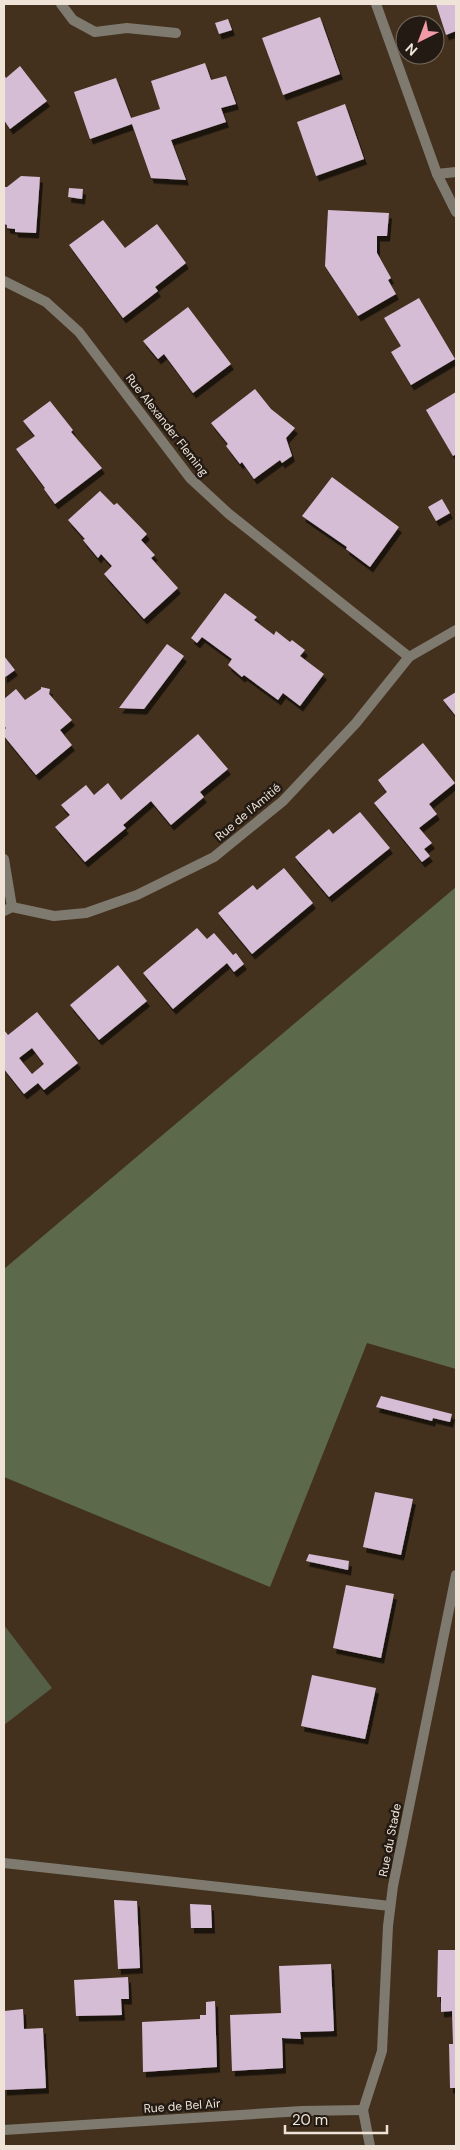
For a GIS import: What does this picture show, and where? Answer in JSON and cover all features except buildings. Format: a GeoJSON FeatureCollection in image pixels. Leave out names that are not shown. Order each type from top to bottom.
{"type":"FeatureCollection","features":[{"type":"Feature","properties":{"kind":"street"},"geometry":{"type":"LineString","coordinates":[[60,4],[73,20],[95,32],[127,28],[176,33]]}},
{"type":"Feature","properties":{"kind":"street"},"geometry":{"type":"LineString","coordinates":[[376,4],[436,174],[456,212]]}},
{"type":"Feature","properties":{"kind":"street"},"geometry":{"type":"LineString","coordinates":[[436,174],[456,172]]}},
{"type":"Feature","properties":{"kind":"street","name":"Rue Alexander Fleming"},"geometry":{"type":"LineString","coordinates":[[4,281],[46,302],[79,332],[190,478],[229,514],[409,657]]}},
{"type":"Feature","properties":{"kind":"street","name":"Rue de l'Amitié"},"geometry":{"type":"LineString","coordinates":[[8,909],[54,916],[86,913],[137,895],[214,856],[283,801],[356,723],[409,657],[456,630]]}},
{"type":"Feature","properties":{"kind":"street"},"geometry":{"type":"LineString","coordinates":[[4,859],[8,909]]}},
{"type":"Feature","properties":{"kind":"street","name":"Rue du Stade"},"geometry":{"type":"LineString","coordinates":[[363,2110],[382,2051],[390,1906],[456,1575]]}},
{"type":"Feature","properties":{"kind":"street"},"geometry":{"type":"LineString","coordinates":[[4,1864],[390,1906]]}},
{"type":"Feature","properties":{"kind":"street"},"geometry":{"type":"LineString","coordinates":[[363,2110],[370,2146]]}},
{"type":"Feature","properties":{"kind":"street","name":"Rue de Bel Air"},"geometry":{"type":"LineString","coordinates":[[4,2130],[302,2111],[363,2110]]}},
{"type":"Feature","properties":{"kind":"green space"},"geometry":{"type":"Polygon","coordinates":[[[456,887],[456,1369],[367,1343],[270,1587],[4,1477],[4,1269],[456,887]]]}},
{"type":"Feature","properties":{"kind":"green space"},"geometry":{"type":"Polygon","coordinates":[[[4,1625],[52,1688],[4,1725],[4,1625]]]}}]}
